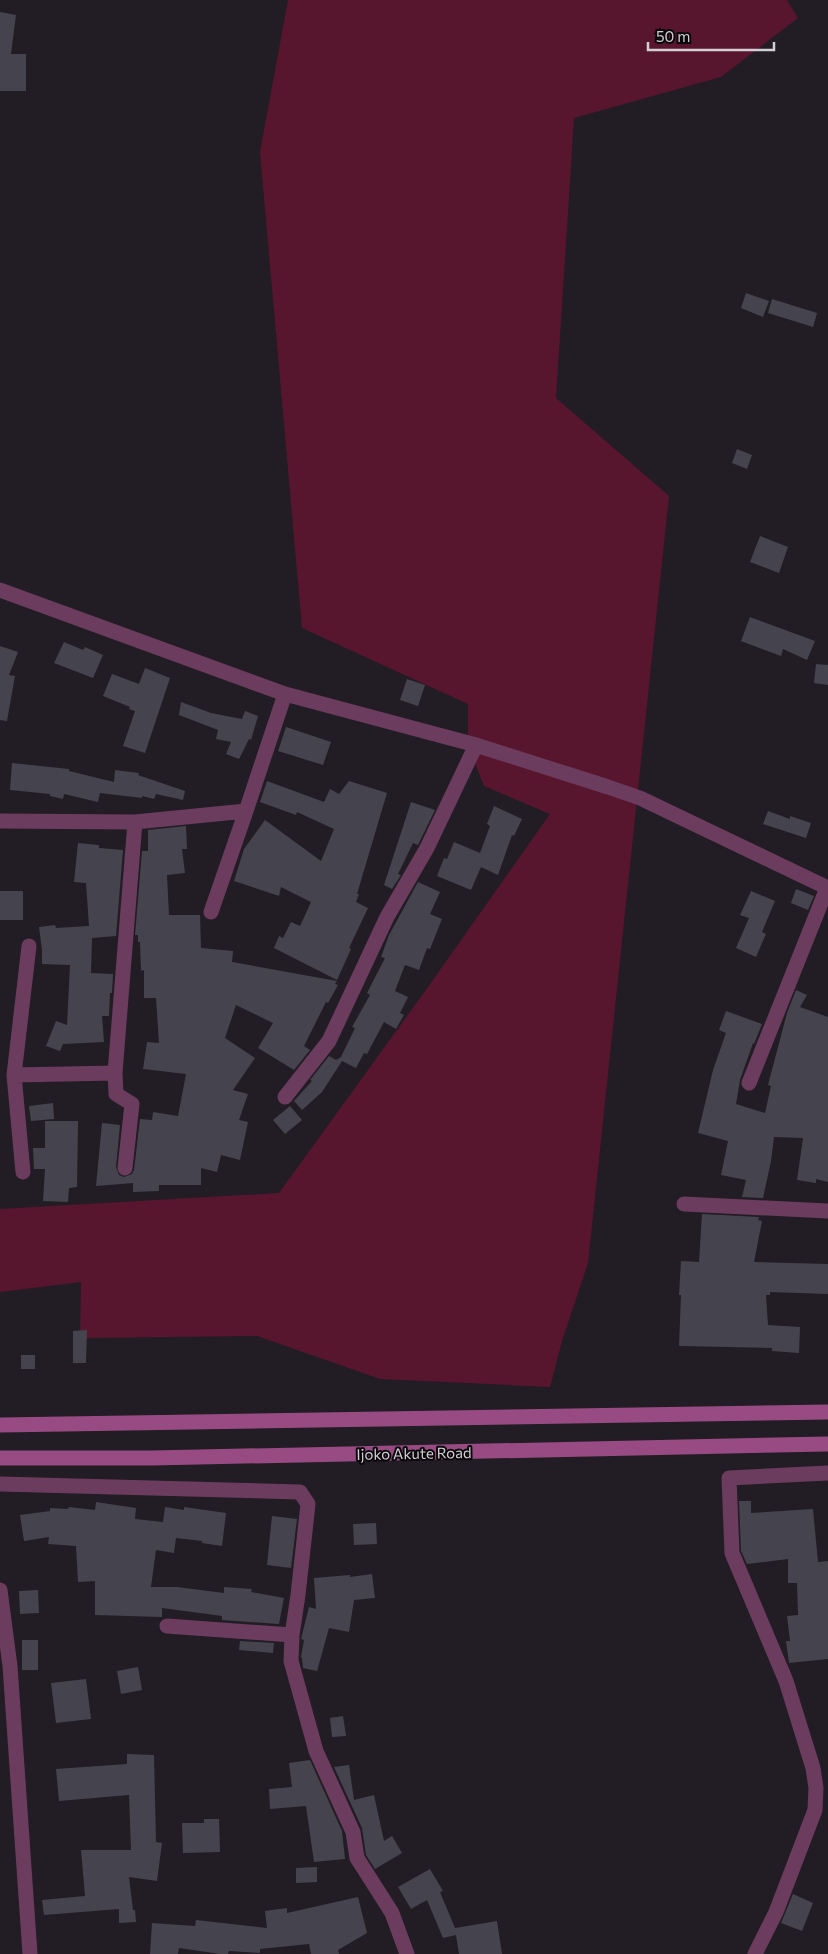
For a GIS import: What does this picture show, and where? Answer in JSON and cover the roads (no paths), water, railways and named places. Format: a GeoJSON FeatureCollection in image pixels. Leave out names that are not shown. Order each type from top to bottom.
{"type":"FeatureCollection","features":[{"type":"Feature","properties":{"kind":"main road"},"geometry":{"type":"LineString","coordinates":[[0,1425],[828,1412]]}},
{"type":"Feature","properties":{"kind":"main road","name":"Ijoko Akute Road"},"geometry":{"type":"LineString","coordinates":[[0,1458],[152,1458],[828,1444]]}},
{"type":"Feature","properties":{"kind":"street"},"geometry":{"type":"LineString","coordinates":[[0,590],[285,694],[476,745],[640,798],[828,888],[749,1082]]}},
{"type":"Feature","properties":{"kind":"street"},"geometry":{"type":"LineString","coordinates":[[212,912],[285,694]]}},
{"type":"Feature","properties":{"kind":"street"},"geometry":{"type":"LineString","coordinates":[[285,1097],[329,1041],[387,917],[427,848],[476,745]]}},
{"type":"Feature","properties":{"kind":"street"},"geometry":{"type":"LineString","coordinates":[[0,821],[134,822],[246,811]]}},
{"type":"Feature","properties":{"kind":"street"},"geometry":{"type":"LineString","coordinates":[[124,1168],[132,1104],[116,1094],[115,1073],[134,822]]}},
{"type":"Feature","properties":{"kind":"street"},"geometry":{"type":"LineString","coordinates":[[23,1172],[14,1075],[29,946]]}},
{"type":"Feature","properties":{"kind":"street"},"geometry":{"type":"LineString","coordinates":[[14,1075],[115,1073]]}},
{"type":"Feature","properties":{"kind":"street"},"geometry":{"type":"LineString","coordinates":[[684,1204],[828,1211]]}},
{"type":"Feature","properties":{"kind":"street"},"geometry":{"type":"LineString","coordinates":[[755,1954],[776,1912],[815,1810],[816,1788],[813,1768],[786,1681],[732,1553],[729,1478],[828,1473]]}},
{"type":"Feature","properties":{"kind":"street"},"geometry":{"type":"LineString","coordinates":[[0,1484],[300,1492],[308,1504],[292,1635],[291,1661],[316,1751],[353,1832],[357,1858],[392,1913],[407,1954]]}},
{"type":"Feature","properties":{"kind":"street"},"geometry":{"type":"LineString","coordinates":[[0,1590],[10,1666],[30,1954]]}},
{"type":"Feature","properties":{"kind":"street"},"geometry":{"type":"LineString","coordinates":[[166,1626],[292,1635]]}}]}
